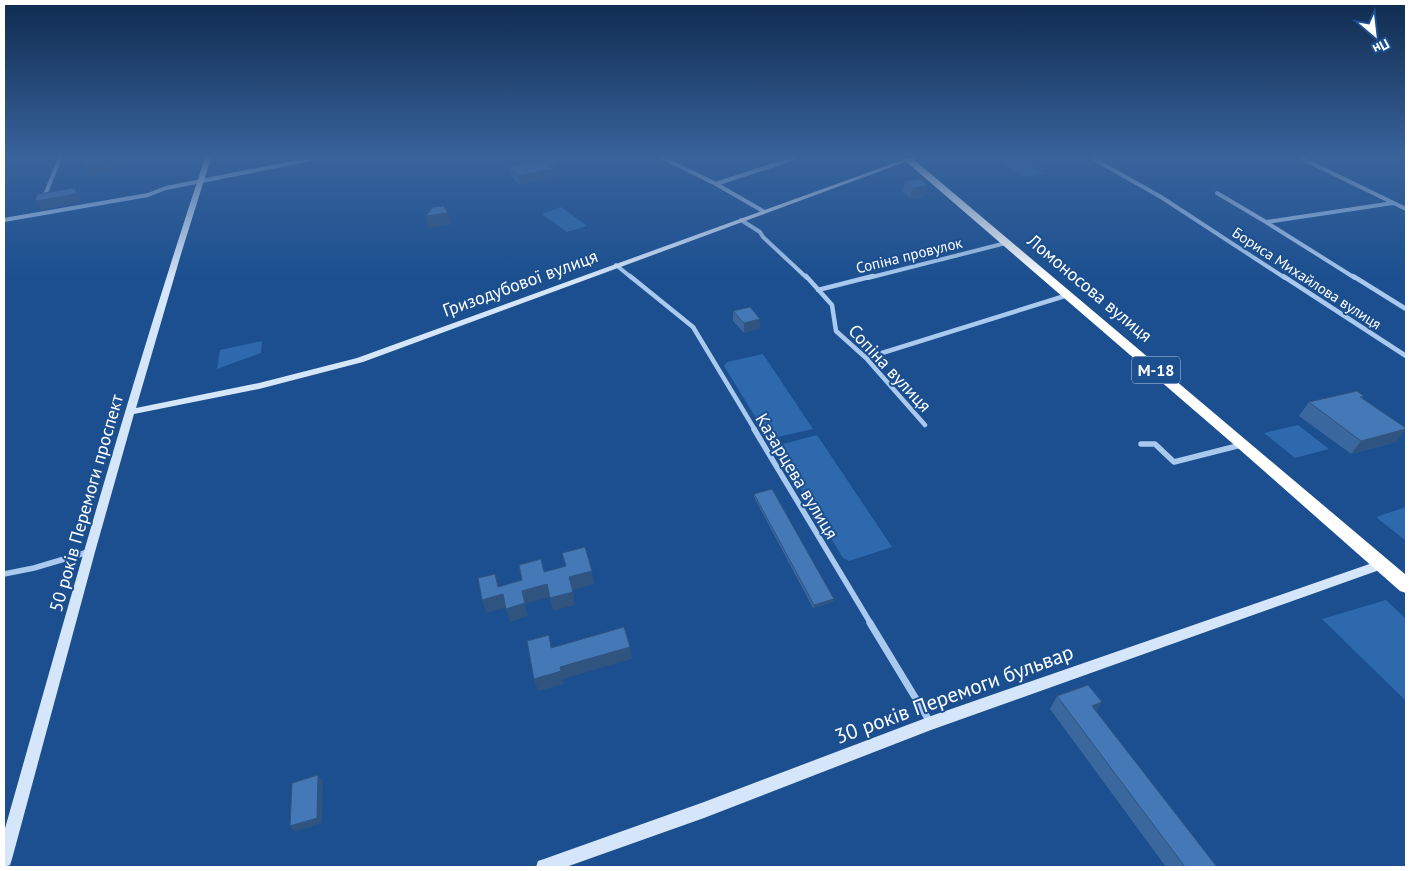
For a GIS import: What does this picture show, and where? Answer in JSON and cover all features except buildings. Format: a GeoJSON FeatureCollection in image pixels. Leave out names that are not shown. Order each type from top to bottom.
{"type":"FeatureCollection","features":[{"type":"Feature","properties":{"kind":"highway","name":"Ломоносова вулиця"},"geometry":{"type":"LineString","coordinates":[[955,199],[1406,586]]}},
{"type":"Feature","properties":{"kind":"main road","name":"50 років Перемоги проспект"},"geometry":{"type":"LineString","coordinates":[[4,859],[89,552],[132,412],[177,254],[196,199]]}},
{"type":"Feature","properties":{"kind":"main road","name":"Гризодубової вулиця"},"geometry":{"type":"LineString","coordinates":[[132,412],[260,386],[360,360],[797,199]]}},
{"type":"Feature","properties":{"kind":"main road","name":"30 років Перемоги бульвар"},"geometry":{"type":"LineString","coordinates":[[544,867],[704,810],[931,723],[1381,565]]}},
{"type":"Feature","properties":{"kind":"street"},"geometry":{"type":"LineString","coordinates":[[4,220],[132,199]]}},
{"type":"Feature","properties":{"kind":"street"},"geometry":{"type":"LineString","coordinates":[[741,199],[763,211]]}},
{"type":"Feature","properties":{"kind":"street","name":"Бориса Михайлова вулиця"},"geometry":{"type":"LineString","coordinates":[[1164,199],[1406,356]]}},
{"type":"Feature","properties":{"kind":"street"},"geometry":{"type":"LineString","coordinates":[[1227,199],[1406,309]]}},
{"type":"Feature","properties":{"kind":"street"},"geometry":{"type":"LineString","coordinates":[[1386,199],[1406,209]]}},
{"type":"Feature","properties":{"kind":"street"},"geometry":{"type":"LineString","coordinates":[[1266,222],[1393,202]]}},
{"type":"Feature","properties":{"kind":"street","name":"Сопіна вулиця"},"geometry":{"type":"LineString","coordinates":[[741,220],[760,232],[762,237],[782,252],[832,305],[836,331],[866,358],[924,425]]}},
{"type":"Feature","properties":{"kind":"street","name":"Сопіна провулок"},"geometry":{"type":"LineString","coordinates":[[818,290],[1006,243]]}},
{"type":"Feature","properties":{"kind":"street","name":"Казарцева вулиця"},"geometry":{"type":"LineString","coordinates":[[616,265],[693,327],[931,723]]}},
{"type":"Feature","properties":{"kind":"street"},"geometry":{"type":"LineString","coordinates":[[866,358],[1068,296]]}},
{"type":"Feature","properties":{"kind":"street"},"geometry":{"type":"LineString","coordinates":[[1142,444],[1156,444],[1174,462],[1244,445]]}},
{"type":"Feature","properties":{"kind":"street"},"geometry":{"type":"LineString","coordinates":[[4,574],[34,568],[89,552]]}},
{"type":"Feature","properties":{"kind":"shaded area"},"geometry":{"type":"Polygon","coordinates":[[[561,207],[587,226],[567,232],[542,214],[561,207]]]}},
{"type":"Feature","properties":{"kind":"shaded area"},"geometry":{"type":"Polygon","coordinates":[[[262,341],[261,353],[217,369],[220,350],[262,341]]]}},
{"type":"Feature","properties":{"kind":"shaded area"},"geometry":{"type":"Polygon","coordinates":[[[763,354],[813,429],[773,438],[767,436],[724,366],[727,362],[763,354]]]}},
{"type":"Feature","properties":{"kind":"shaded area"},"geometry":{"type":"Polygon","coordinates":[[[1298,425],[1329,449],[1295,458],[1264,433],[1298,425]]]}},
{"type":"Feature","properties":{"kind":"shaded area"},"geometry":{"type":"Polygon","coordinates":[[[817,435],[892,547],[849,561],[843,558],[777,450],[779,445],[817,435]]]}},
{"type":"Feature","properties":{"kind":"shaded area"},"geometry":{"type":"Polygon","coordinates":[[[1406,507],[1406,541],[1376,517],[1406,507]]]}},
{"type":"Feature","properties":{"kind":"shaded area"},"geometry":{"type":"Polygon","coordinates":[[[1386,600],[1406,619],[1406,701],[1322,619],[1386,600]]]}}]}
